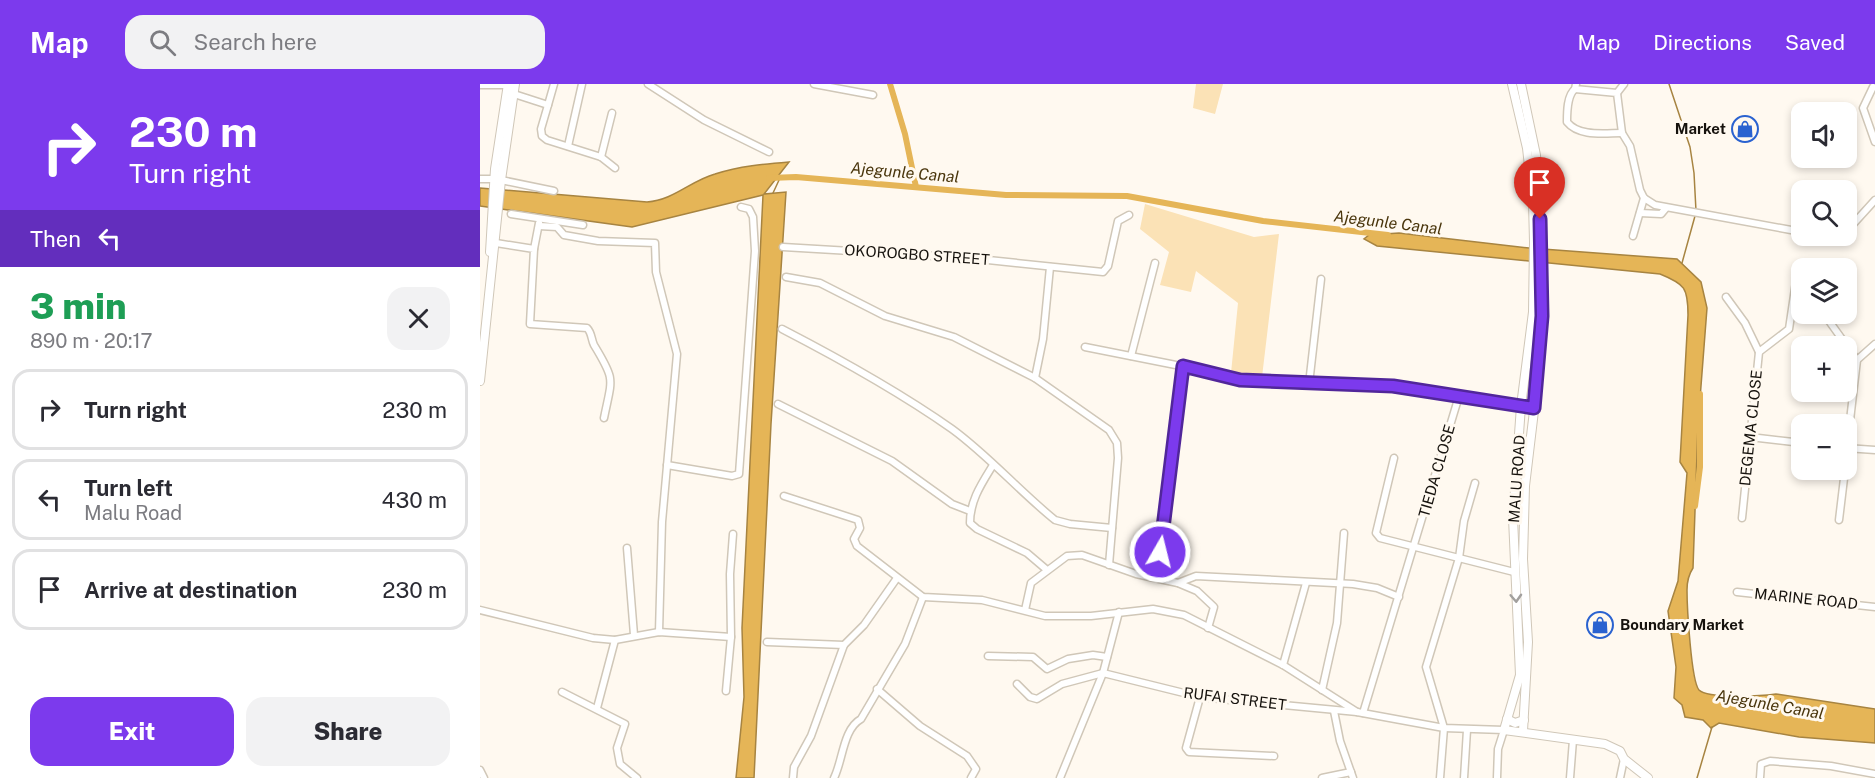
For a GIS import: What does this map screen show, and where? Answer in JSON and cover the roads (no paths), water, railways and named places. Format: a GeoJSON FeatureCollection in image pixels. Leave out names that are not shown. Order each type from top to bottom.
{"type":"FeatureCollection","features":[{"type":"Feature","properties":{"kind":"main road"},"geometry":{"type":"LineString","coordinates":[[498,183],[514,94],[510,84]]}},
{"type":"Feature","properties":{"kind":"main road"},"geometry":{"type":"LineString","coordinates":[[480,381],[482,340],[510,84]]}},
{"type":"Feature","properties":{"kind":"main road","name":"MALU ROAD"},"geometry":{"type":"LineString","coordinates":[[1512,84],[1527,148],[1542,268],[1540,361],[1525,486],[1523,559],[1528,642],[1523,731]]}},
{"type":"Feature","properties":{"kind":"main road","name":"MALU ROAD"},"geometry":{"type":"LineString","coordinates":[[1503,732],[1520,675],[1514,572],[1515,493],[1521,406],[1529,360],[1533,267],[1537,242],[1536,155],[1521,84]]}},
{"type":"Feature","properties":{"kind":"main road"},"geometry":{"type":"LineString","coordinates":[[482,340],[496,243],[495,223]]}},
{"type":"Feature","properties":{"kind":"main road"},"geometry":{"type":"LineString","coordinates":[[1514,558],[1523,559]]}},
{"type":"Feature","properties":{"kind":"main road"},"geometry":{"type":"LineString","coordinates":[[1507,719],[1515,723],[1524,720]]}},
{"type":"Feature","properties":{"kind":"main road"},"geometry":{"type":"LineString","coordinates":[[1503,732],[1523,731],[1616,748],[1624,759],[1644,777]]}},
{"type":"Feature","properties":{"kind":"street"},"geometry":{"type":"LineString","coordinates":[[480,85],[510,84]]}},
{"type":"Feature","properties":{"kind":"street"},"geometry":{"type":"LineString","coordinates":[[554,84],[541,129],[542,136],[601,157],[615,168]]}},
{"type":"Feature","properties":{"kind":"street"},"geometry":{"type":"LineString","coordinates":[[567,146],[582,84]]}},
{"type":"Feature","properties":{"kind":"street"},"geometry":{"type":"LineString","coordinates":[[648,84],[704,120],[769,152]]}},
{"type":"Feature","properties":{"kind":"street"},"geometry":{"type":"LineString","coordinates":[[814,84],[873,95]]}},
{"type":"Feature","properties":{"kind":"street"},"geometry":{"type":"LineString","coordinates":[[1624,84],[1617,93],[1622,134],[1630,146],[1644,198],[1633,236]]}},
{"type":"Feature","properties":{"kind":"street"},"geometry":{"type":"LineString","coordinates":[[1617,93],[1576,86],[1570,93],[1567,122],[1572,129],[1579,132],[1622,134]]}},
{"type":"Feature","properties":{"kind":"street"},"geometry":{"type":"LineString","coordinates":[[1874,87],[1863,108],[1875,142]]}},
{"type":"Feature","properties":{"kind":"street"},"geometry":{"type":"LineString","coordinates":[[514,94],[548,105]]}},
{"type":"Feature","properties":{"kind":"street"},"geometry":{"type":"LineString","coordinates":[[601,157],[612,113]]}},
{"type":"Feature","properties":{"kind":"street"},"geometry":{"type":"LineString","coordinates":[[480,179],[554,191]]}},
{"type":"Feature","properties":{"kind":"street"},"geometry":{"type":"LineString","coordinates":[[1644,198],[1666,208],[1791,230]]}},
{"type":"Feature","properties":{"kind":"street"},"geometry":{"type":"LineString","coordinates":[[1857,220],[1875,200]]}},
{"type":"Feature","properties":{"kind":"street"},"geometry":{"type":"LineString","coordinates":[[667,465],[732,476],[739,474],[755,251],[753,217],[749,209],[741,207]]}},
{"type":"Feature","properties":{"kind":"street"},"geometry":{"type":"LineString","coordinates":[[1640,213],[1661,214],[1666,208]]}},
{"type":"Feature","properties":{"kind":"street"},"geometry":{"type":"LineString","coordinates":[[511,214],[557,227],[564,235],[598,241],[655,243],[656,272],[677,354],[662,522],[659,632]]}},
{"type":"Feature","properties":{"kind":"street","name":"OKOROGBO STREET"},"geometry":{"type":"LineString","coordinates":[[783,247],[969,258],[1103,272],[1107,270],[1116,224],[1129,214]]}},
{"type":"Feature","properties":{"kind":"street"},"geometry":{"type":"LineString","coordinates":[[539,222],[583,225]]}},
{"type":"Feature","properties":{"kind":"street"},"geometry":{"type":"LineString","coordinates":[[539,222],[534,249],[530,324],[587,328],[591,332],[593,344],[610,371],[611,380],[604,418]]}},
{"type":"Feature","properties":{"kind":"street"},"geometry":{"type":"LineString","coordinates":[[496,243],[534,249]]}},
{"type":"Feature","properties":{"kind":"street"},"geometry":{"type":"LineString","coordinates":[[1131,356],[1155,262]]}},
{"type":"Feature","properties":{"kind":"street"},"geometry":{"type":"LineString","coordinates":[[1035,378],[1043,339],[1050,267]]}},
{"type":"Feature","properties":{"kind":"street"},"geometry":{"type":"LineString","coordinates":[[786,277],[820,283],[885,316],[954,337],[1035,378],[1109,430],[1117,443],[1109,566]]}},
{"type":"Feature","properties":{"kind":"street"},"geometry":{"type":"LineString","coordinates":[[1309,384],[1321,279]]}},
{"type":"Feature","properties":{"kind":"street"},"geometry":{"type":"LineString","coordinates":[[1726,297],[1745,322],[1759,352]]}},
{"type":"Feature","properties":{"kind":"street","name":"DEGEMA CLOSE"},"geometry":{"type":"LineString","coordinates":[[1742,518],[1759,352],[1789,329],[1791,316]]}},
{"type":"Feature","properties":{"kind":"street"},"geometry":{"type":"LineString","coordinates":[[782,329],[889,388],[952,429],[986,456],[993,465],[1055,520],[1070,524],[1112,528]]}},
{"type":"Feature","properties":{"kind":"street"},"geometry":{"type":"LineString","coordinates":[[1857,360],[1875,344]]}},
{"type":"Feature","properties":{"kind":"street"},"geometry":{"type":"LineString","coordinates":[[1085,347],[1183,366],[1240,380],[1393,386],[1534,408]]}},
{"type":"Feature","properties":{"kind":"street"},"geometry":{"type":"LineString","coordinates":[[1160,552],[1183,366]]}},
{"type":"Feature","properties":{"kind":"street","name":"TIEDA CLOSE"},"geometry":{"type":"LineString","coordinates":[[1360,712],[1415,546],[1459,396]]}},
{"type":"Feature","properties":{"kind":"street"},"geometry":{"type":"LineString","coordinates":[[778,404],[891,461],[952,504],[970,511]]}},
{"type":"Feature","properties":{"kind":"street"},"geometry":{"type":"LineString","coordinates":[[1750,437],[1791,442]]}},
{"type":"Feature","properties":{"kind":"street"},"geometry":{"type":"LineString","coordinates":[[1857,450],[1875,450]]}},
{"type":"Feature","properties":{"kind":"street"},"geometry":{"type":"LineString","coordinates":[[1395,458],[1376,533],[1384,540],[1514,572]]}},
{"type":"Feature","properties":{"kind":"street"},"geometry":{"type":"LineString","coordinates":[[993,465],[977,491],[970,511],[972,527],[1012,544],[1047,570]]}},
{"type":"Feature","properties":{"kind":"street"},"geometry":{"type":"LineString","coordinates":[[1839,520],[1844,480]]}},
{"type":"Feature","properties":{"kind":"street"},"geometry":{"type":"LineString","coordinates":[[1440,778],[1444,728],[1426,667],[1459,558],[1464,520],[1475,483]]}},
{"type":"Feature","properties":{"kind":"street"},"geometry":{"type":"LineString","coordinates":[[784,496],[858,520],[860,528],[854,543],[923,597],[982,600],[1065,617],[1139,609],[1167,610],[1184,615],[1283,665],[1360,712],[1444,728],[1503,732],[1498,749],[1497,778]]}},
{"type":"Feature","properties":{"kind":"street"},"geometry":{"type":"LineString","coordinates":[[1322,690],[1337,623],[1344,533]]}},
{"type":"Feature","properties":{"kind":"street"},"geometry":{"type":"LineString","coordinates":[[726,691],[731,637],[730,574],[733,534]]}},
{"type":"Feature","properties":{"kind":"street"},"geometry":{"type":"LineString","coordinates":[[627,548],[634,635]]}},
{"type":"Feature","properties":{"kind":"street"},"geometry":{"type":"LineString","coordinates":[[1025,610],[1031,583],[1047,570],[1073,555],[1082,555],[1109,566],[1178,583],[1197,591],[1212,604],[1215,610],[1208,628]]}},
{"type":"Feature","properties":{"kind":"street"},"geometry":{"type":"LineString","coordinates":[[1178,583],[1196,576],[1365,585],[1399,597]]}},
{"type":"Feature","properties":{"kind":"street"},"geometry":{"type":"LineString","coordinates":[[794,778],[794,767],[811,736],[844,645],[864,625],[897,578]]}},
{"type":"Feature","properties":{"kind":"street"},"geometry":{"type":"LineString","coordinates":[[1283,665],[1306,583]]}},
{"type":"Feature","properties":{"kind":"street","name":"MARINE ROAD"},"geometry":{"type":"LineString","coordinates":[[1737,592],[1875,607]]}},
{"type":"Feature","properties":{"kind":"street"},"geometry":{"type":"LineString","coordinates":[[834,778],[841,763],[848,733],[861,719],[904,644],[923,597]]}},
{"type":"Feature","properties":{"kind":"street"},"geometry":{"type":"LineString","coordinates":[[480,610],[593,638],[615,640],[659,632],[731,637]]}},
{"type":"Feature","properties":{"kind":"street"},"geometry":{"type":"LineString","coordinates":[[1060,778],[1102,673],[1119,612]]}},
{"type":"Feature","properties":{"kind":"street"},"geometry":{"type":"LineString","coordinates":[[597,708],[615,640]]}},
{"type":"Feature","properties":{"kind":"street"},"geometry":{"type":"LineString","coordinates":[[767,642],[844,645]]}},
{"type":"Feature","properties":{"kind":"street"},"geometry":{"type":"LineString","coordinates":[[988,656],[1033,657],[1047,669],[1068,659],[1093,655],[1107,657]]}},
{"type":"Feature","properties":{"kind":"street"},"geometry":{"type":"LineString","coordinates":[[1017,684],[1030,698],[1037,699],[1062,684],[1102,673]]}},
{"type":"Feature","properties":{"kind":"street","name":"RUFAI STREET"},"geometry":{"type":"LineString","coordinates":[[1102,673],[1200,697],[1360,712]]}},
{"type":"Feature","properties":{"kind":"street"},"geometry":{"type":"LineString","coordinates":[[877,688],[920,726],[967,756],[976,769],[970,778]]}},
{"type":"Feature","properties":{"kind":"street"},"geometry":{"type":"LineString","coordinates":[[562,692],[625,724],[617,748],[620,764],[637,778]]}},
{"type":"Feature","properties":{"kind":"street"},"geometry":{"type":"LineString","coordinates":[[1200,697],[1186,748],[1189,752],[1274,756]]}},
{"type":"Feature","properties":{"kind":"street"},"geometry":{"type":"LineString","coordinates":[[1322,778],[1352,775],[1340,741],[1334,711]]}},
{"type":"Feature","properties":{"kind":"street"},"geometry":{"type":"LineString","coordinates":[[1464,778],[1467,730]]}},
{"type":"Feature","properties":{"kind":"street"},"geometry":{"type":"LineString","coordinates":[[1570,778],[1573,740]]}},
{"type":"Feature","properties":{"kind":"street"},"geometry":{"type":"LineString","coordinates":[[1620,778],[1624,759]]}},
{"type":"Feature","properties":{"kind":"street"},"geometry":{"type":"LineString","coordinates":[[1760,778],[1761,764],[1770,761],[1831,766],[1875,774]]}},
{"type":"Feature","properties":{"kind":"street"},"geometry":{"type":"LineString","coordinates":[[480,770],[483,778]]}},
{"type":"Feature","properties":{"kind":"water"},"geometry":{"type":"Polygon","coordinates":[[[789,162],[764,194],[786,192],[771,424],[754,778],[736,778],[744,697],[742,628],[763,195],[632,227],[480,206],[480,188],[647,202],[666,198],[706,177],[724,171],[789,162]]]}},
{"type":"Feature","properties":{"kind":"water"},"geometry":{"type":"Polygon","coordinates":[[[1399,233],[1529,248],[1677,259],[1701,282],[1707,308],[1698,425],[1693,568],[1688,578],[1687,590],[1690,642],[1696,684],[1699,690],[1713,695],[1776,694],[1875,709],[1875,743],[1799,737],[1719,723],[1711,728],[1703,720],[1685,717],[1682,705],[1674,698],[1676,667],[1668,611],[1678,581],[1687,473],[1680,462],[1688,306],[1686,293],[1680,284],[1660,274],[1377,246],[1364,239],[1369,235],[1399,233]]]}},
{"type":"Feature","properties":{"kind":"waterway"},"geometry":{"type":"LineString","coordinates":[[890,84],[905,134],[916,187]]}},
{"type":"Feature","properties":{"kind":"waterway"},"geometry":{"type":"LineString","coordinates":[[1669,84],[1690,147],[1696,211]]}},
{"type":"Feature","properties":{"kind":"waterway","name":"Ajegunle Canal"},"geometry":{"type":"LineString","coordinates":[[769,178],[796,177],[1006,195],[1127,196],[1263,221],[1388,235]]}},
{"type":"Feature","properties":{"kind":"waterway"},"geometry":{"type":"LineString","coordinates":[[773,193],[780,178]]}},
{"type":"Feature","properties":{"kind":"waterway"},"geometry":{"type":"LineString","coordinates":[[1682,263],[1695,216]]}},
{"type":"Feature","properties":{"kind":"waterway","name":"Ajegunle Canal"},"geometry":{"type":"LineString","coordinates":[[1695,506],[1700,467],[1700,394]]}},
{"type":"Feature","properties":{"kind":"waterway"},"geometry":{"type":"LineString","coordinates":[[1697,778],[1712,727]]}},
{"type":"Feature","properties":{"kind":"place","name":"Market"},"geometry":{"type":"Point","coordinates":[1745,129]}},
{"type":"Feature","properties":{"kind":"place","name":"Boundary Market"},"geometry":{"type":"Point","coordinates":[1600,625]}}]}
